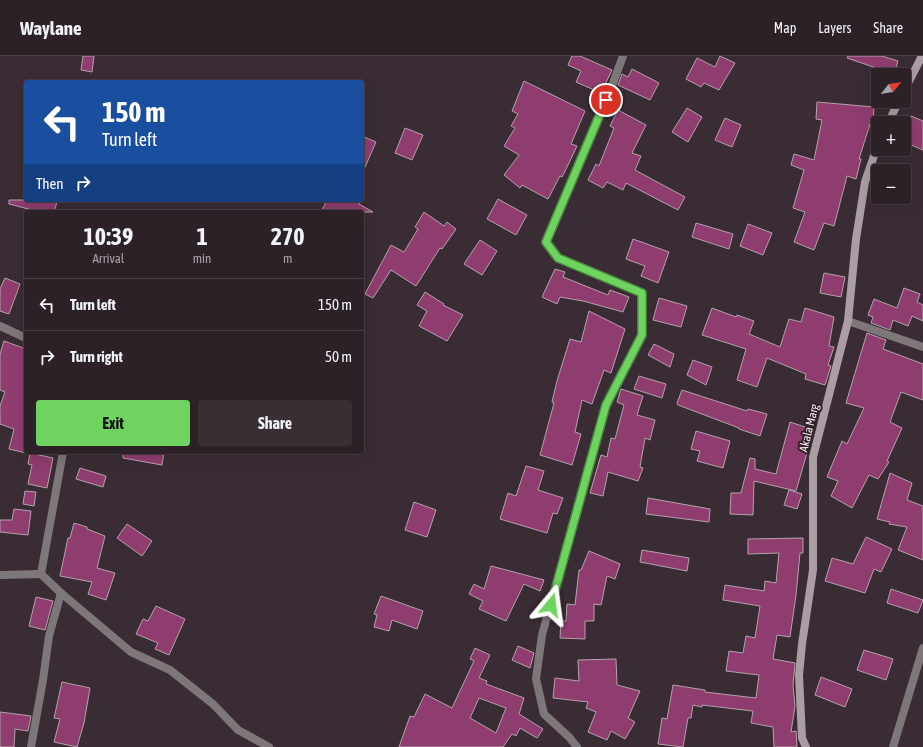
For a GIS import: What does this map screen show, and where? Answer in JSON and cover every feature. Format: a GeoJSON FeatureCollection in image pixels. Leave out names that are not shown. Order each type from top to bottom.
{"type":"FeatureCollection","features":[{"type":"Feature","properties":{"kind":"main road"},"geometry":{"type":"LineString","coordinates":[[911,77],[922,56]]}},
{"type":"Feature","properties":{"kind":"main road","name":"Akala Marg"},"geometry":{"type":"LineString","coordinates":[[806,747],[802,738],[799,675],[813,570],[813,457],[848,321],[856,239],[865,182],[874,156]]}},
{"type":"Feature","properties":{"kind":"street"},"geometry":{"type":"LineString","coordinates":[[577,747],[569,737],[544,714],[536,679],[542,636],[606,405],[642,335],[642,293],[558,258],[546,242],[612,86],[623,56]]}},
{"type":"Feature","properties":{"kind":"street"},"geometry":{"type":"LineString","coordinates":[[848,321],[923,347]]}},
{"type":"Feature","properties":{"kind":"street"},"geometry":{"type":"LineString","coordinates":[[0,326],[24,337]]}},
{"type":"Feature","properties":{"kind":"street"},"geometry":{"type":"LineString","coordinates":[[41,574],[63,454]]}},
{"type":"Feature","properties":{"kind":"street"},"geometry":{"type":"LineString","coordinates":[[0,575],[41,574],[61,593],[131,652],[170,670],[213,704],[238,730],[269,747]]}},
{"type":"Feature","properties":{"kind":"street"},"geometry":{"type":"LineString","coordinates":[[30,747],[43,680],[49,636],[61,593]]}},
{"type":"Feature","properties":{"kind":"street"},"geometry":{"type":"LineString","coordinates":[[892,747],[923,648]]}},
{"type":"Feature","properties":{"kind":"building"},"geometry":{"type":"Polygon","coordinates":[[[83,56],[94,56],[92,72],[81,70],[83,56]]]}},
{"type":"Feature","properties":{"kind":"building"},"geometry":{"type":"Polygon","coordinates":[[[572,56],[580,56],[612,70],[601,93],[576,82],[581,71],[568,65],[572,56]]]}},
{"type":"Feature","properties":{"kind":"building"},"geometry":{"type":"Polygon","coordinates":[[[720,56],[735,63],[719,90],[704,83],[701,87],[686,79],[697,58],[715,67],[720,56]]]}},
{"type":"Feature","properties":{"kind":"building"},"geometry":{"type":"Polygon","coordinates":[[[848,56],[882,56],[898,61],[896,68],[876,68],[847,58],[848,56]]]}},
{"type":"Feature","properties":{"kind":"building"},"geometry":{"type":"Polygon","coordinates":[[[632,69],[659,83],[650,100],[618,85],[622,74],[628,77],[632,69]]]}},
{"type":"Feature","properties":{"kind":"building"},"geometry":{"type":"Polygon","coordinates":[[[524,81],[585,111],[571,144],[577,146],[562,177],[560,176],[548,199],[522,185],[520,188],[504,175],[519,155],[504,146],[515,128],[511,126],[518,114],[512,111],[524,81]]]}},
{"type":"Feature","properties":{"kind":"building"},"geometry":{"type":"Polygon","coordinates":[[[817,102],[874,108],[873,116],[871,116],[871,124],[859,159],[861,159],[856,179],[847,176],[834,226],[824,223],[814,250],[794,242],[805,212],[793,208],[804,170],[791,165],[794,154],[814,160],[822,120],[816,119],[817,102]]]}},
{"type":"Feature","properties":{"kind":"building"},"geometry":{"type":"Polygon","coordinates":[[[687,108],[702,117],[688,142],[672,132],[687,108]]]}},
{"type":"Feature","properties":{"kind":"building"},"geometry":{"type":"Polygon","coordinates":[[[618,110],[646,125],[632,153],[641,156],[635,170],[685,197],[678,210],[626,183],[623,190],[607,182],[603,188],[588,180],[596,164],[599,166],[614,128],[610,126],[618,110]]]}},
{"type":"Feature","properties":{"kind":"building"},"geometry":{"type":"Polygon","coordinates":[[[911,116],[923,121],[923,150],[911,145],[911,116]]]}},
{"type":"Feature","properties":{"kind":"building"},"geometry":{"type":"Polygon","coordinates":[[[725,118],[741,125],[732,147],[715,140],[725,118]]]}},
{"type":"Feature","properties":{"kind":"building"},"geometry":{"type":"Polygon","coordinates":[[[405,128],[423,135],[412,160],[395,153],[405,128]]]}},
{"type":"Feature","properties":{"kind":"building"},"geometry":{"type":"Polygon","coordinates":[[[364,137],[376,142],[364,169],[364,137]]]}},
{"type":"Feature","properties":{"kind":"building"},"geometry":{"type":"Polygon","coordinates":[[[498,199],[527,215],[516,235],[487,219],[498,199]]]}},
{"type":"Feature","properties":{"kind":"building"},"geometry":{"type":"Polygon","coordinates":[[[9,200],[24,200],[24,202],[57,202],[55,210],[32,210],[9,204],[9,200]]]}},
{"type":"Feature","properties":{"kind":"building"},"geometry":{"type":"Polygon","coordinates":[[[326,202],[360,202],[359,204],[373,212],[364,212],[364,210],[322,210],[326,202]]]}},
{"type":"Feature","properties":{"kind":"building"},"geometry":{"type":"Polygon","coordinates":[[[424,212],[444,226],[447,222],[456,229],[442,249],[440,248],[416,286],[391,270],[373,298],[365,294],[391,245],[404,252],[418,229],[415,227],[424,212]]]}},
{"type":"Feature","properties":{"kind":"building"},"geometry":{"type":"Polygon","coordinates":[[[696,223],[733,234],[729,249],[692,237],[696,223]]]}},
{"type":"Feature","properties":{"kind":"building"},"geometry":{"type":"Polygon","coordinates":[[[748,224],[772,233],[763,255],[740,246],[748,224]]]}},
{"type":"Feature","properties":{"kind":"building"},"geometry":{"type":"Polygon","coordinates":[[[633,239],[669,252],[658,283],[641,276],[645,266],[626,259],[633,239]]]}},
{"type":"Feature","properties":{"kind":"building"},"geometry":{"type":"Polygon","coordinates":[[[480,240],[497,251],[482,275],[464,264],[480,240]]]}},
{"type":"Feature","properties":{"kind":"building"},"geometry":{"type":"Polygon","coordinates":[[[555,269],[565,272],[563,277],[608,295],[610,290],[629,297],[623,312],[583,301],[560,297],[557,304],[542,297],[555,269]]]}},
{"type":"Feature","properties":{"kind":"building"},"geometry":{"type":"Polygon","coordinates":[[[824,273],[845,277],[841,297],[820,293],[824,273]]]}},
{"type":"Feature","properties":{"kind":"building"},"geometry":{"type":"Polygon","coordinates":[[[5,278],[20,284],[9,314],[0,311],[0,289],[5,278]]]}},
{"type":"Feature","properties":{"kind":"building"},"geometry":{"type":"Polygon","coordinates":[[[904,288],[920,294],[917,302],[923,305],[923,321],[912,316],[908,326],[893,320],[890,330],[871,323],[873,317],[868,315],[874,299],[897,308],[904,288]]]}},
{"type":"Feature","properties":{"kind":"building"},"geometry":{"type":"Polygon","coordinates":[[[425,292],[444,304],[443,305],[463,315],[447,341],[419,326],[427,311],[417,305],[425,292]]]}},
{"type":"Feature","properties":{"kind":"building"},"geometry":{"type":"Polygon","coordinates":[[[659,298],[687,306],[681,327],[653,320],[659,298]]]}},
{"type":"Feature","properties":{"kind":"building"},"geometry":{"type":"Polygon","coordinates":[[[712,308],[736,317],[737,315],[754,321],[749,334],[780,347],[789,319],[801,322],[805,308],[834,317],[829,346],[834,347],[828,365],[831,366],[825,385],[805,379],[806,374],[767,358],[757,387],[737,380],[746,349],[702,335],[712,308]]]}},
{"type":"Feature","properties":{"kind":"building"},"geometry":{"type":"Polygon","coordinates":[[[589,311],[625,329],[611,373],[604,370],[592,404],[582,400],[575,432],[581,434],[572,465],[540,455],[554,403],[552,402],[557,381],[570,339],[581,342],[589,311]]]}},
{"type":"Feature","properties":{"kind":"building"},"geometry":{"type":"Polygon","coordinates":[[[867,333],[886,340],[883,349],[923,364],[923,400],[901,392],[890,422],[902,428],[887,461],[889,462],[878,479],[869,475],[852,508],[831,496],[838,481],[827,477],[842,441],[847,444],[864,408],[846,403],[867,333]]]}},
{"type":"Feature","properties":{"kind":"building"},"geometry":{"type":"Polygon","coordinates":[[[4,341],[24,348],[24,453],[9,449],[14,429],[0,424],[0,406],[5,392],[0,390],[0,354],[4,341]]]}},
{"type":"Feature","properties":{"kind":"building"},"geometry":{"type":"Polygon","coordinates":[[[654,344],[674,354],[670,367],[648,355],[654,344]]]}},
{"type":"Feature","properties":{"kind":"building"},"geometry":{"type":"Polygon","coordinates":[[[693,360],[712,367],[706,385],[687,375],[693,360]]]}},
{"type":"Feature","properties":{"kind":"building"},"geometry":{"type":"Polygon","coordinates":[[[639,376],[666,384],[662,398],[634,389],[639,376]]]}},
{"type":"Feature","properties":{"kind":"building"},"geometry":{"type":"Polygon","coordinates":[[[621,389],[643,396],[637,415],[655,420],[650,440],[645,438],[640,467],[643,468],[638,481],[608,472],[603,496],[590,493],[601,455],[607,457],[611,438],[615,439],[624,405],[617,402],[621,389]]]}},
{"type":"Feature","properties":{"kind":"building"},"geometry":{"type":"Polygon","coordinates":[[[682,390],[747,411],[748,409],[767,414],[760,436],[678,405],[677,403],[682,390]]]}},
{"type":"Feature","properties":{"kind":"building"},"geometry":{"type":"Polygon","coordinates":[[[790,422],[811,429],[805,452],[807,453],[796,491],[754,481],[753,515],[730,514],[731,493],[741,493],[750,458],[755,459],[755,469],[776,474],[790,422]]]}},
{"type":"Feature","properties":{"kind":"building"},"geometry":{"type":"Polygon","coordinates":[[[696,431],[730,441],[723,468],[697,461],[700,451],[691,449],[696,431]]]}},
{"type":"Feature","properties":{"kind":"building"},"geometry":{"type":"Polygon","coordinates":[[[30,454],[53,458],[47,488],[28,484],[32,465],[28,464],[30,454]]]}},
{"type":"Feature","properties":{"kind":"building"},"geometry":{"type":"Polygon","coordinates":[[[123,454],[164,454],[162,465],[123,458],[123,454]]]}},
{"type":"Feature","properties":{"kind":"building"},"geometry":{"type":"Polygon","coordinates":[[[526,466],[544,471],[538,490],[563,498],[557,514],[553,513],[547,533],[500,519],[508,493],[516,496],[526,466]]]}},
{"type":"Feature","properties":{"kind":"building"},"geometry":{"type":"Polygon","coordinates":[[[80,468],[106,476],[103,487],[76,479],[80,468]]]}},
{"type":"Feature","properties":{"kind":"building"},"geometry":{"type":"Polygon","coordinates":[[[890,473],[912,483],[907,500],[923,506],[923,560],[898,550],[907,527],[889,524],[890,522],[877,519],[890,473]]]}},
{"type":"Feature","properties":{"kind":"building"},"geometry":{"type":"Polygon","coordinates":[[[789,490],[802,494],[797,509],[784,505],[789,490]]]}},
{"type":"Feature","properties":{"kind":"building"},"geometry":{"type":"Polygon","coordinates":[[[25,491],[36,492],[34,506],[23,504],[25,491]]]}},
{"type":"Feature","properties":{"kind":"building"},"geometry":{"type":"Polygon","coordinates":[[[648,498],[710,509],[709,522],[646,514],[648,498]]]}},
{"type":"Feature","properties":{"kind":"building"},"geometry":{"type":"Polygon","coordinates":[[[414,502],[436,510],[427,537],[405,530],[414,502]]]}},
{"type":"Feature","properties":{"kind":"building"},"geometry":{"type":"Polygon","coordinates":[[[14,509],[31,511],[28,535],[0,532],[0,520],[12,520],[14,509]]]}},
{"type":"Feature","properties":{"kind":"building"},"geometry":{"type":"Polygon","coordinates":[[[74,523],[87,527],[87,529],[105,536],[97,568],[115,573],[106,600],[88,594],[92,582],[60,576],[68,538],[70,538],[74,523]]]}},
{"type":"Feature","properties":{"kind":"building"},"geometry":{"type":"Polygon","coordinates":[[[127,524],[152,541],[142,556],[117,538],[127,524]]]}},
{"type":"Feature","properties":{"kind":"building"},"geometry":{"type":"Polygon","coordinates":[[[866,537],[892,549],[881,572],[874,569],[865,593],[825,581],[832,558],[853,564],[866,537]]]}},
{"type":"Feature","properties":{"kind":"building"},"geometry":{"type":"Polygon","coordinates":[[[803,538],[803,553],[800,553],[790,637],[777,635],[773,659],[795,663],[793,685],[795,706],[791,732],[796,731],[797,747],[774,747],[773,727],[751,723],[753,711],[702,705],[702,707],[693,705],[691,718],[688,718],[683,747],[658,744],[662,718],[667,719],[673,685],[705,690],[705,692],[756,698],[759,675],[726,671],[729,651],[743,653],[746,636],[755,638],[760,606],[723,600],[725,585],[764,591],[765,581],[776,583],[779,553],[748,554],[748,539],[803,538]]]}},
{"type":"Feature","properties":{"kind":"building"},"geometry":{"type":"Polygon","coordinates":[[[642,550],[689,558],[687,571],[640,562],[642,550]]]}},
{"type":"Feature","properties":{"kind":"building"},"geometry":{"type":"Polygon","coordinates":[[[589,551],[620,564],[615,579],[607,576],[601,605],[594,604],[594,621],[585,621],[585,639],[560,638],[561,621],[566,621],[567,604],[575,605],[579,570],[581,570],[589,551]]]}},
{"type":"Feature","properties":{"kind":"building"},"geometry":{"type":"Polygon","coordinates":[[[491,566],[544,580],[540,591],[524,584],[506,621],[479,609],[483,601],[469,594],[474,584],[484,589],[491,566]]]}},
{"type":"Feature","properties":{"kind":"building"},"geometry":{"type":"Polygon","coordinates":[[[891,589],[923,600],[918,613],[887,603],[891,589]]]}},
{"type":"Feature","properties":{"kind":"building"},"geometry":{"type":"Polygon","coordinates":[[[381,596],[423,611],[417,629],[392,620],[389,631],[374,627],[377,615],[374,614],[381,596]]]}},
{"type":"Feature","properties":{"kind":"building"},"geometry":{"type":"Polygon","coordinates":[[[36,597],[53,601],[45,630],[29,626],[36,597]]]}},
{"type":"Feature","properties":{"kind":"building"},"geometry":{"type":"Polygon","coordinates":[[[156,606],[185,619],[169,655],[155,649],[158,643],[136,634],[143,619],[148,621],[156,606]]]}},
{"type":"Feature","properties":{"kind":"building"},"geometry":{"type":"Polygon","coordinates":[[[518,646],[534,653],[530,668],[512,660],[518,646]]]}},
{"type":"Feature","properties":{"kind":"building"},"geometry":{"type":"Polygon","coordinates":[[[475,648],[490,655],[479,678],[487,681],[486,684],[524,698],[519,714],[543,729],[537,738],[520,728],[516,736],[512,734],[503,747],[399,747],[410,716],[414,717],[425,694],[452,708],[474,661],[470,659],[475,648]],[[479,698],[470,718],[496,733],[506,708],[479,698]]]}},
{"type":"Feature","properties":{"kind":"building"},"geometry":{"type":"Polygon","coordinates":[[[864,650],[893,659],[886,680],[857,670],[864,650]]]}},
{"type":"Feature","properties":{"kind":"building"},"geometry":{"type":"Polygon","coordinates":[[[616,659],[617,685],[640,691],[628,718],[635,722],[625,739],[611,731],[607,740],[588,732],[596,712],[586,708],[588,702],[553,698],[555,678],[579,681],[578,660],[616,659]]]}},
{"type":"Feature","properties":{"kind":"building"},"geometry":{"type":"Polygon","coordinates":[[[821,677],[852,689],[845,707],[815,695],[821,677]]]}},
{"type":"Feature","properties":{"kind":"building"},"geometry":{"type":"Polygon","coordinates":[[[62,682],[90,688],[84,723],[77,747],[54,742],[60,719],[54,718],[62,682]]]}},
{"type":"Feature","properties":{"kind":"building"},"geometry":{"type":"Polygon","coordinates":[[[0,712],[31,716],[28,731],[15,729],[14,747],[0,747],[0,712]]]}},
{"type":"Feature","properties":{"kind":"route"},"geometry":{"type":"LineString","coordinates":[[551,605],[577,515],[606,405],[642,335],[642,293],[558,258],[546,242],[606,100]]}}]}
